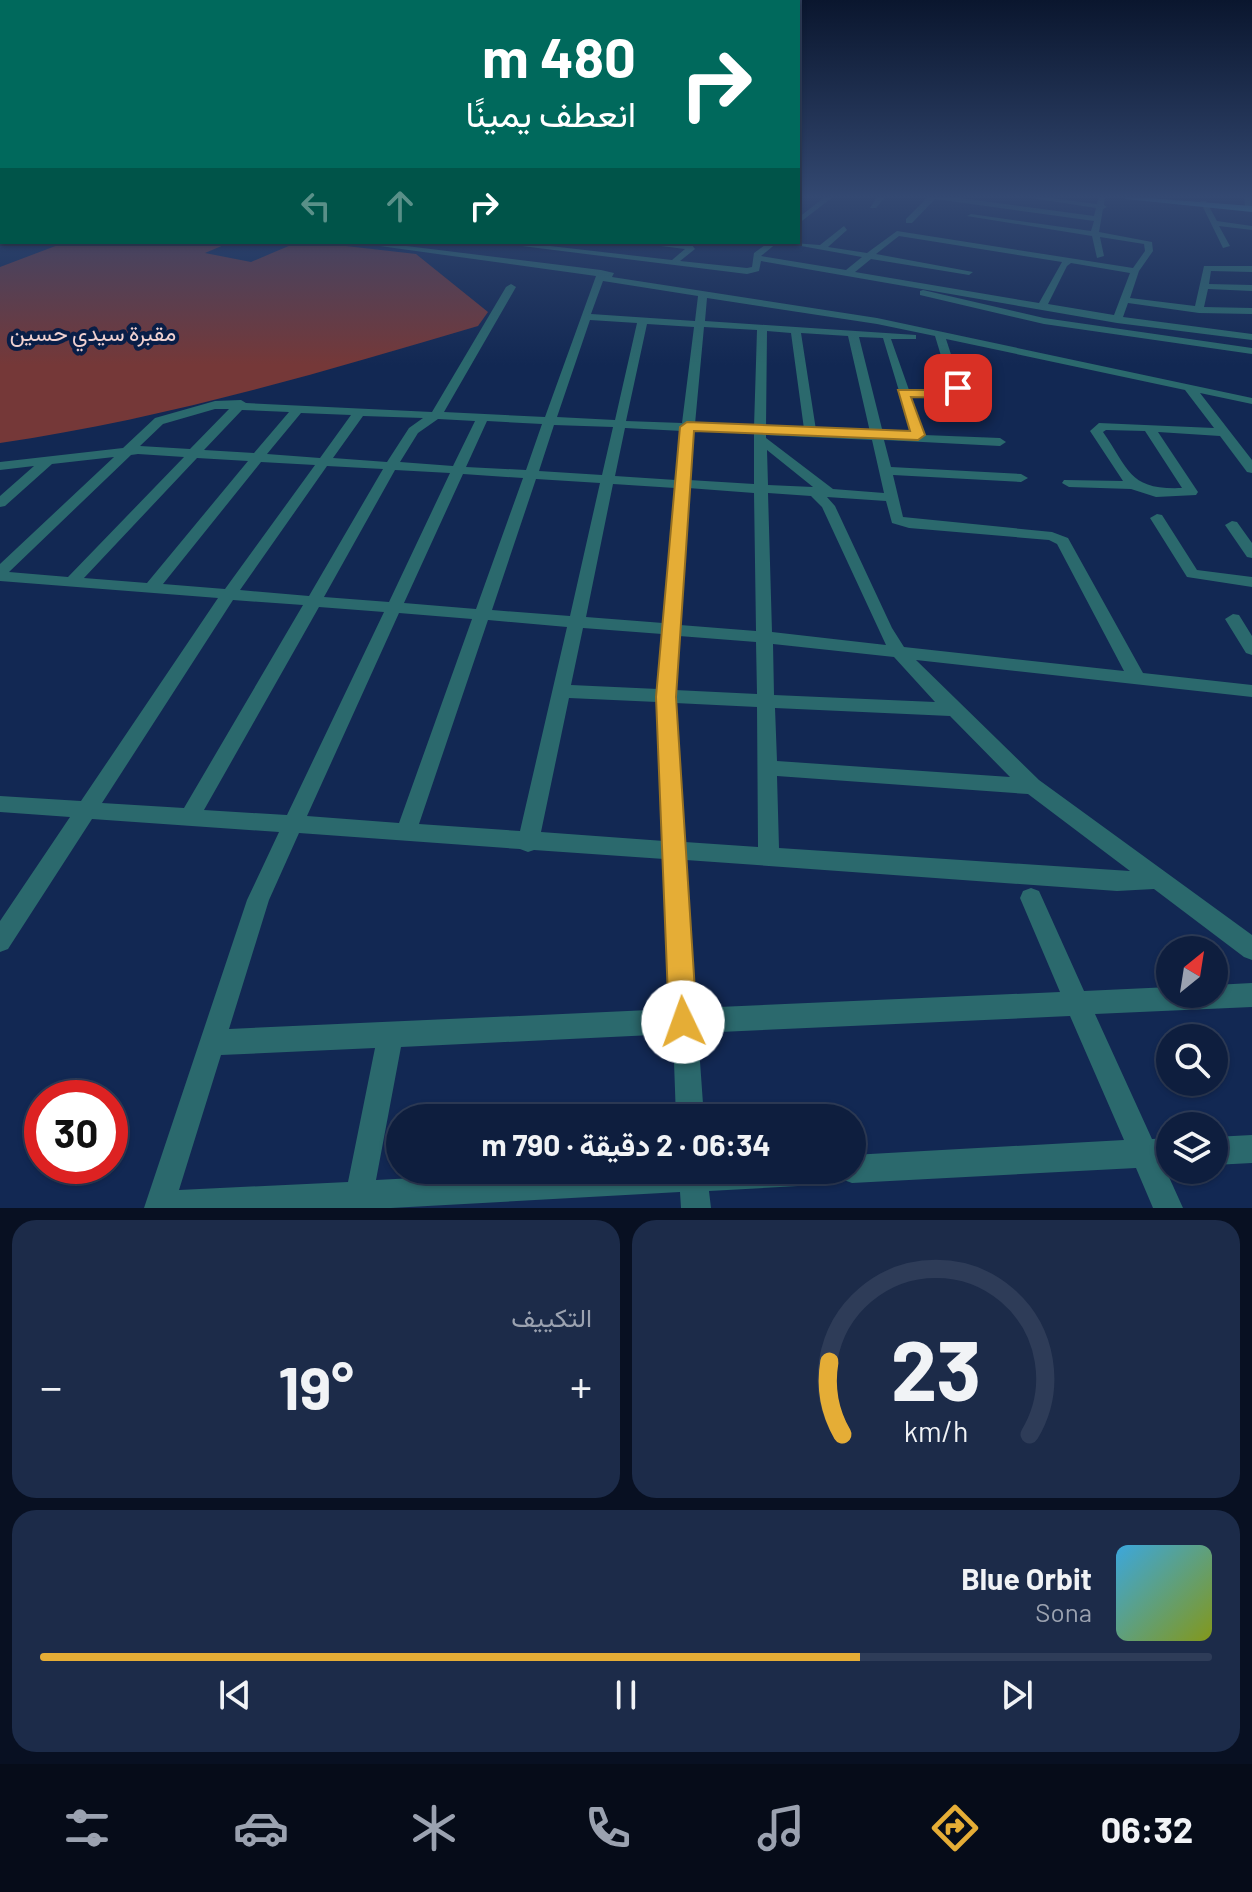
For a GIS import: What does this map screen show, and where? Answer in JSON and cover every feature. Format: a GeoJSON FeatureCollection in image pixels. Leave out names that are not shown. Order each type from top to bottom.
{"type":"FeatureCollection","features":[{"type":"Feature","properties":{"kind":"street"},"geometry":{"type":"LineString","coordinates":[[430,252],[761,297]]}},
{"type":"Feature","properties":{"kind":"street"},"geometry":{"type":"LineString","coordinates":[[557,252],[665,266],[696,264]]}},
{"type":"Feature","properties":{"kind":"street"},"geometry":{"type":"LineString","coordinates":[[608,252],[750,271],[757,268],[757,258],[763,252]]}},
{"type":"Feature","properties":{"kind":"street"},"geometry":{"type":"LineString","coordinates":[[675,261],[685,252]]}},
{"type":"Feature","properties":{"kind":"street"},"geometry":{"type":"LineString","coordinates":[[847,252],[918,264],[978,258],[1064,261],[1135,271]]}},
{"type":"Feature","properties":{"kind":"street"},"geometry":{"type":"LineString","coordinates":[[849,272],[872,252]]}},
{"type":"Feature","properties":{"kind":"street"},"geometry":{"type":"LineString","coordinates":[[970,252],[978,258]]}},
{"type":"Feature","properties":{"kind":"street"},"geometry":{"type":"LineString","coordinates":[[1117,320],[1135,271],[1148,252]]}},
{"type":"Feature","properties":{"kind":"street"},"geometry":{"type":"LineString","coordinates":[[918,264],[926,255]]}},
{"type":"Feature","properties":{"kind":"street"},"geometry":{"type":"LineString","coordinates":[[757,258],[894,286],[949,301],[1252,351]]}},
{"type":"Feature","properties":{"kind":"street"},"geometry":{"type":"LineString","coordinates":[[949,301],[978,258]]}},
{"type":"Feature","properties":{"kind":"street"},"geometry":{"type":"LineString","coordinates":[[1042,306],[1064,261]]}},
{"type":"Feature","properties":{"kind":"street"},"geometry":{"type":"LineString","coordinates":[[1199,310],[1208,268],[1252,269]]}},
{"type":"Feature","properties":{"kind":"street"},"geometry":{"type":"LineString","coordinates":[[783,274],[849,272],[1117,320],[1252,337]]}},
{"type":"Feature","properties":{"kind":"street"},"geometry":{"type":"LineString","coordinates":[[406,833],[600,276]]}},
{"type":"Feature","properties":{"kind":"street"},"geometry":{"type":"LineString","coordinates":[[1202,286],[1252,288]]}},
{"type":"Feature","properties":{"kind":"street"},"geometry":{"type":"LineString","coordinates":[[189,818],[391,466],[413,431],[437,414],[511,287]]}},
{"type":"Feature","properties":{"kind":"street"},"geometry":{"type":"LineString","coordinates":[[687,288],[1249,397]]}},
{"type":"Feature","properties":{"kind":"street"},"geometry":{"type":"LineString","coordinates":[[689,1104],[666,697],[687,427],[703,293]]}},
{"type":"Feature","properties":{"kind":"street"},"geometry":{"type":"LineString","coordinates":[[1125,300],[1199,310],[1252,311]]}},
{"type":"Feature","properties":{"kind":"street"},"geometry":{"type":"LineString","coordinates":[[586,317],[796,332],[940,336]]}},
{"type":"Feature","properties":{"kind":"street"},"geometry":{"type":"LineString","coordinates":[[528,843],[642,322]]}},
{"type":"Feature","properties":{"kind":"street"},"geometry":{"type":"LineString","coordinates":[[1138,323],[1193,343]]}},
{"type":"Feature","properties":{"kind":"street"},"geometry":{"type":"LineString","coordinates":[[762,330],[760,434],[769,858]]}},
{"type":"Feature","properties":{"kind":"street"},"geometry":{"type":"LineString","coordinates":[[796,332],[810,431]]}},
{"type":"Feature","properties":{"kind":"street"},"geometry":{"type":"LineString","coordinates":[[853,334],[895,517],[904,523],[1052,536],[1063,541],[1137,678]]}},
{"type":"Feature","properties":{"kind":"street"},"geometry":{"type":"LineString","coordinates":[[903,393],[948,394],[957,391],[940,336]]}},
{"type":"Feature","properties":{"kind":"street"},"geometry":{"type":"LineString","coordinates":[[887,340],[918,435]]}},
{"type":"Feature","properties":{"kind":"street"},"geometry":{"type":"LineString","coordinates":[[1188,386],[1220,432],[1252,469]]}},
{"type":"Feature","properties":{"kind":"street"},"geometry":{"type":"LineString","coordinates":[[72,581],[241,404]]}},
{"type":"Feature","properties":{"kind":"street"},"geometry":{"type":"LineString","coordinates":[[0,574],[127,451],[168,417],[215,405],[619,423],[760,434],[810,431],[1000,442]]}},
{"type":"Feature","properties":{"kind":"street"},"geometry":{"type":"LineString","coordinates":[[151,588],[299,407]]}},
{"type":"Feature","properties":{"kind":"street"},"geometry":{"type":"LineString","coordinates":[[0,941],[229,594],[360,411]]}},
{"type":"Feature","properties":{"kind":"street"},"geometry":{"type":"LineString","coordinates":[[483,416],[258,900],[159,1207],[358,1203],[578,1184]]}},
{"type":"Feature","properties":{"kind":"street"},"geometry":{"type":"LineString","coordinates":[[1133,485],[1096,429],[1103,426],[1220,432]]}},
{"type":"Feature","properties":{"kind":"street"},"geometry":{"type":"LineString","coordinates":[[1069,483],[1133,485],[1151,492],[1191,492],[1149,428]]}},
{"type":"Feature","properties":{"kind":"street"},"geometry":{"type":"LineString","coordinates":[[760,434],[821,492],[873,609],[898,651],[1032,786],[1252,949]]}},
{"type":"Feature","properties":{"kind":"street"},"geometry":{"type":"LineString","coordinates":[[0,466],[127,451],[682,482],[890,497]]}},
{"type":"Feature","properties":{"kind":"street"},"geometry":{"type":"LineString","coordinates":[[0,503],[51,458]]}},
{"type":"Feature","properties":{"kind":"street"},"geometry":{"type":"LineString","coordinates":[[884,471],[1021,478]]}},
{"type":"Feature","properties":{"kind":"street"},"geometry":{"type":"LineString","coordinates":[[1157,518],[1192,574],[1252,582]]}},
{"type":"Feature","properties":{"kind":"street"},"geometry":{"type":"LineString","coordinates":[[1232,525],[1252,554]]}},
{"type":"Feature","properties":{"kind":"street"},"geometry":{"type":"LineString","coordinates":[[0,574],[764,637],[1252,691]]}},
{"type":"Feature","properties":{"kind":"street"},"geometry":{"type":"LineString","coordinates":[[1233,619],[1252,649]]}},
{"type":"Feature","properties":{"kind":"street"},"geometry":{"type":"LineString","coordinates":[[562,691],[955,710]]}},
{"type":"Feature","properties":{"kind":"street"},"geometry":{"type":"LineString","coordinates":[[766,768],[1032,786]]}},
{"type":"Feature","properties":{"kind":"street"},"geometry":{"type":"LineString","coordinates":[[0,804],[528,843],[1117,881],[1155,879]]}},
{"type":"Feature","properties":{"kind":"street"},"geometry":{"type":"LineString","coordinates":[[1031,898],[1077,1000],[1156,1151]]}},
{"type":"Feature","properties":{"kind":"street"},"geometry":{"type":"LineString","coordinates":[[211,1043],[683,1022],[1077,1000],[1252,995]]}},
{"type":"Feature","properties":{"kind":"street"},"geometry":{"type":"LineString","coordinates":[[358,1203],[390,1036]]}},
{"type":"Feature","properties":{"kind":"street"},"geometry":{"type":"LineString","coordinates":[[1228,1150],[1252,1149]]}},
{"type":"Feature","properties":{"kind":"street"},"geometry":{"type":"LineString","coordinates":[[866,1168],[1156,1153]]}},
{"type":"Feature","properties":{"kind":"street"},"geometry":{"type":"LineString","coordinates":[[695,1184],[696,1208]]}},
{"type":"Feature","properties":{"kind":"street"},"geometry":{"type":"LineString","coordinates":[[1163,1184],[1168,1208]]}},
{"type":"Feature","properties":{"kind":"green space","name":"مقبرة سيدي حسين"},"geometry":{"type":"Polygon","coordinates":[[[39,252],[206,252],[251,262],[274,252],[402,252],[416,254],[488,312],[478,326],[300,377],[181,408],[0,443],[0,267],[39,252]]]}},
{"type":"Feature","properties":{"kind":"route"},"geometry":{"type":"LineString","coordinates":[[683,1022],[666,697],[687,427],[918,435],[903,393],[948,394],[956,392],[958,388]]}}]}
